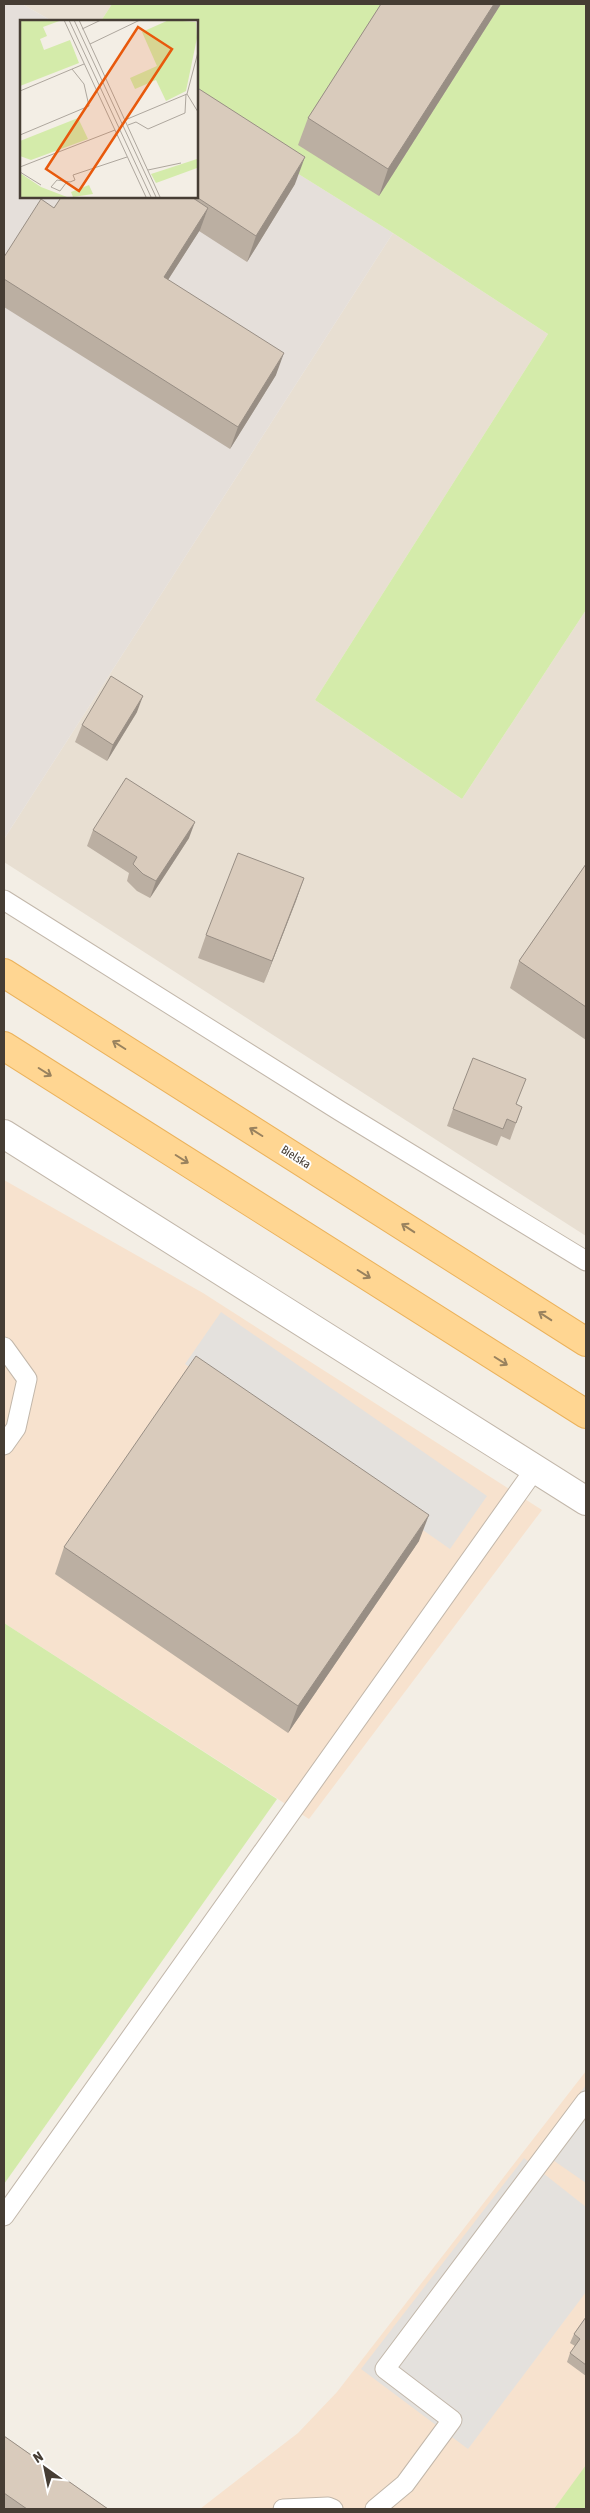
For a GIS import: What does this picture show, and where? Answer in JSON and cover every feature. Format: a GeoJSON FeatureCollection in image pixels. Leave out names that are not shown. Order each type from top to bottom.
{"type":"FeatureCollection","features":[{"type":"Feature","properties":{"kind":"main road","name":"Bielska"},"geometry":{"type":"LineString","coordinates":[[4,973],[586,1342]]}},
{"type":"Feature","properties":{"kind":"main road"},"geometry":{"type":"LineString","coordinates":[[4,1046],[586,1414]]}},
{"type":"Feature","properties":{"kind":"street"},"geometry":{"type":"LineString","coordinates":[[4,1134],[586,1501]]}},
{"type":"Feature","properties":{"kind":"lane"},"geometry":{"type":"LineString","coordinates":[[4,900],[586,1261]]}},
{"type":"Feature","properties":{"kind":"lane"},"geometry":{"type":"LineString","coordinates":[[4,1347],[26,1379],[16,1428],[4,1445]]}},
{"type":"Feature","properties":{"kind":"lane"},"geometry":{"type":"LineString","coordinates":[[4,2216],[535,1469]]}},
{"type":"Feature","properties":{"kind":"lane"},"geometry":{"type":"LineString","coordinates":[[375,2509],[405,2484],[452,2420],[385,2369],[586,2101]]}},
{"type":"Feature","properties":{"kind":"lane"},"geometry":{"type":"LineString","coordinates":[[283,2509],[328,2507],[333,2509]]}},
{"type":"Feature","properties":{"kind":"shaded area"},"geometry":{"type":"Polygon","coordinates":[[[4,4],[22,4],[50,20],[20,20],[20,198],[198,198],[198,111],[393,233],[4,839],[4,4]]]}},
{"type":"Feature","properties":{"kind":"shaded area"},"geometry":{"type":"Polygon","coordinates":[[[22,4],[112,4],[102,20],[50,20],[22,4]]]}},
{"type":"Feature","properties":{"kind":"shaded area"},"geometry":{"type":"Polygon","coordinates":[[[393,233],[548,334],[315,700],[462,799],[586,610],[586,1236],[4,862],[4,839],[393,233]]]}},
{"type":"Feature","properties":{"kind":"shaded area"},"geometry":{"type":"Polygon","coordinates":[[[4,1180],[203,1293],[542,1510],[309,1819],[4,1623],[4,1180]]]}},
{"type":"Feature","properties":{"kind":"shaded area"},"geometry":{"type":"Polygon","coordinates":[[[221,1312],[487,1496],[450,1549],[185,1364],[221,1312]]]}},
{"type":"Feature","properties":{"kind":"shaded area"},"geometry":{"type":"Polygon","coordinates":[[[586,2071],[586,2509],[200,2509],[298,2433],[337,2392],[586,2071]]]}},
{"type":"Feature","properties":{"kind":"shaded area"},"geometry":{"type":"Polygon","coordinates":[[[586,2085],[586,2183],[537,2149],[586,2085]]]}},
{"type":"Feature","properties":{"kind":"shaded area"},"geometry":{"type":"Polygon","coordinates":[[[524,2158],[586,2207],[586,2292],[468,2449],[361,2369],[524,2158]]]}},
{"type":"Feature","properties":{"kind":"green space"},"geometry":{"type":"Polygon","coordinates":[[[112,4],[586,4],[586,610],[462,799],[315,700],[548,334],[393,233],[198,111],[198,20],[102,20],[112,4]]]}},
{"type":"Feature","properties":{"kind":"green space"},"geometry":{"type":"Polygon","coordinates":[[[4,1623],[277,1799],[4,2184],[4,1623]]]}},
{"type":"Feature","properties":{"kind":"green space"},"geometry":{"type":"Polygon","coordinates":[[[586,2465],[586,2509],[554,2509],[586,2465]]]}},
{"type":"Feature","properties":{"kind":"building"},"geometry":{"type":"Polygon","coordinates":[[[381,4],[494,4],[388,169],[308,118],[381,4]]]}},
{"type":"Feature","properties":{"kind":"building"},"geometry":{"type":"Polygon","coordinates":[[[198,88],[305,157],[256,236],[198,198],[198,88]]]}},
{"type":"Feature","properties":{"kind":"building"},"geometry":{"type":"Polygon","coordinates":[[[61,198],[193,198],[208,208],[164,277],[284,353],[238,427],[4,279],[4,257],[41,199],[54,208],[61,198]]]}},
{"type":"Feature","properties":{"kind":"building"},"geometry":{"type":"Polygon","coordinates":[[[111,676],[143,696],[113,745],[82,725],[111,676]]]}},
{"type":"Feature","properties":{"kind":"building"},"geometry":{"type":"Polygon","coordinates":[[[126,778],[195,822],[156,881],[143,874],[133,864],[137,857],[93,830],[126,778]]]}},
{"type":"Feature","properties":{"kind":"building"},"geometry":{"type":"Polygon","coordinates":[[[238,853],[304,878],[272,961],[206,935],[238,853]]]}},
{"type":"Feature","properties":{"kind":"building"},"geometry":{"type":"Polygon","coordinates":[[[586,864],[586,1007],[519,961],[586,864]]]}},
{"type":"Feature","properties":{"kind":"building"},"geometry":{"type":"Polygon","coordinates":[[[473,1058],[526,1079],[516,1104],[522,1107],[516,1123],[507,1119],[503,1129],[453,1109],[473,1058]]]}},
{"type":"Feature","properties":{"kind":"building"},"geometry":{"type":"Polygon","coordinates":[[[196,1356],[429,1515],[298,1706],[64,1547],[196,1356]]]}},
{"type":"Feature","properties":{"kind":"building"},"geometry":{"type":"Polygon","coordinates":[[[586,2317],[586,2365],[570,2353],[580,2339],[574,2334],[586,2317]]]}},
{"type":"Feature","properties":{"kind":"building"},"geometry":{"type":"Polygon","coordinates":[[[4,2436],[108,2509],[27,2509],[4,2493],[4,2436]]]}}]}
